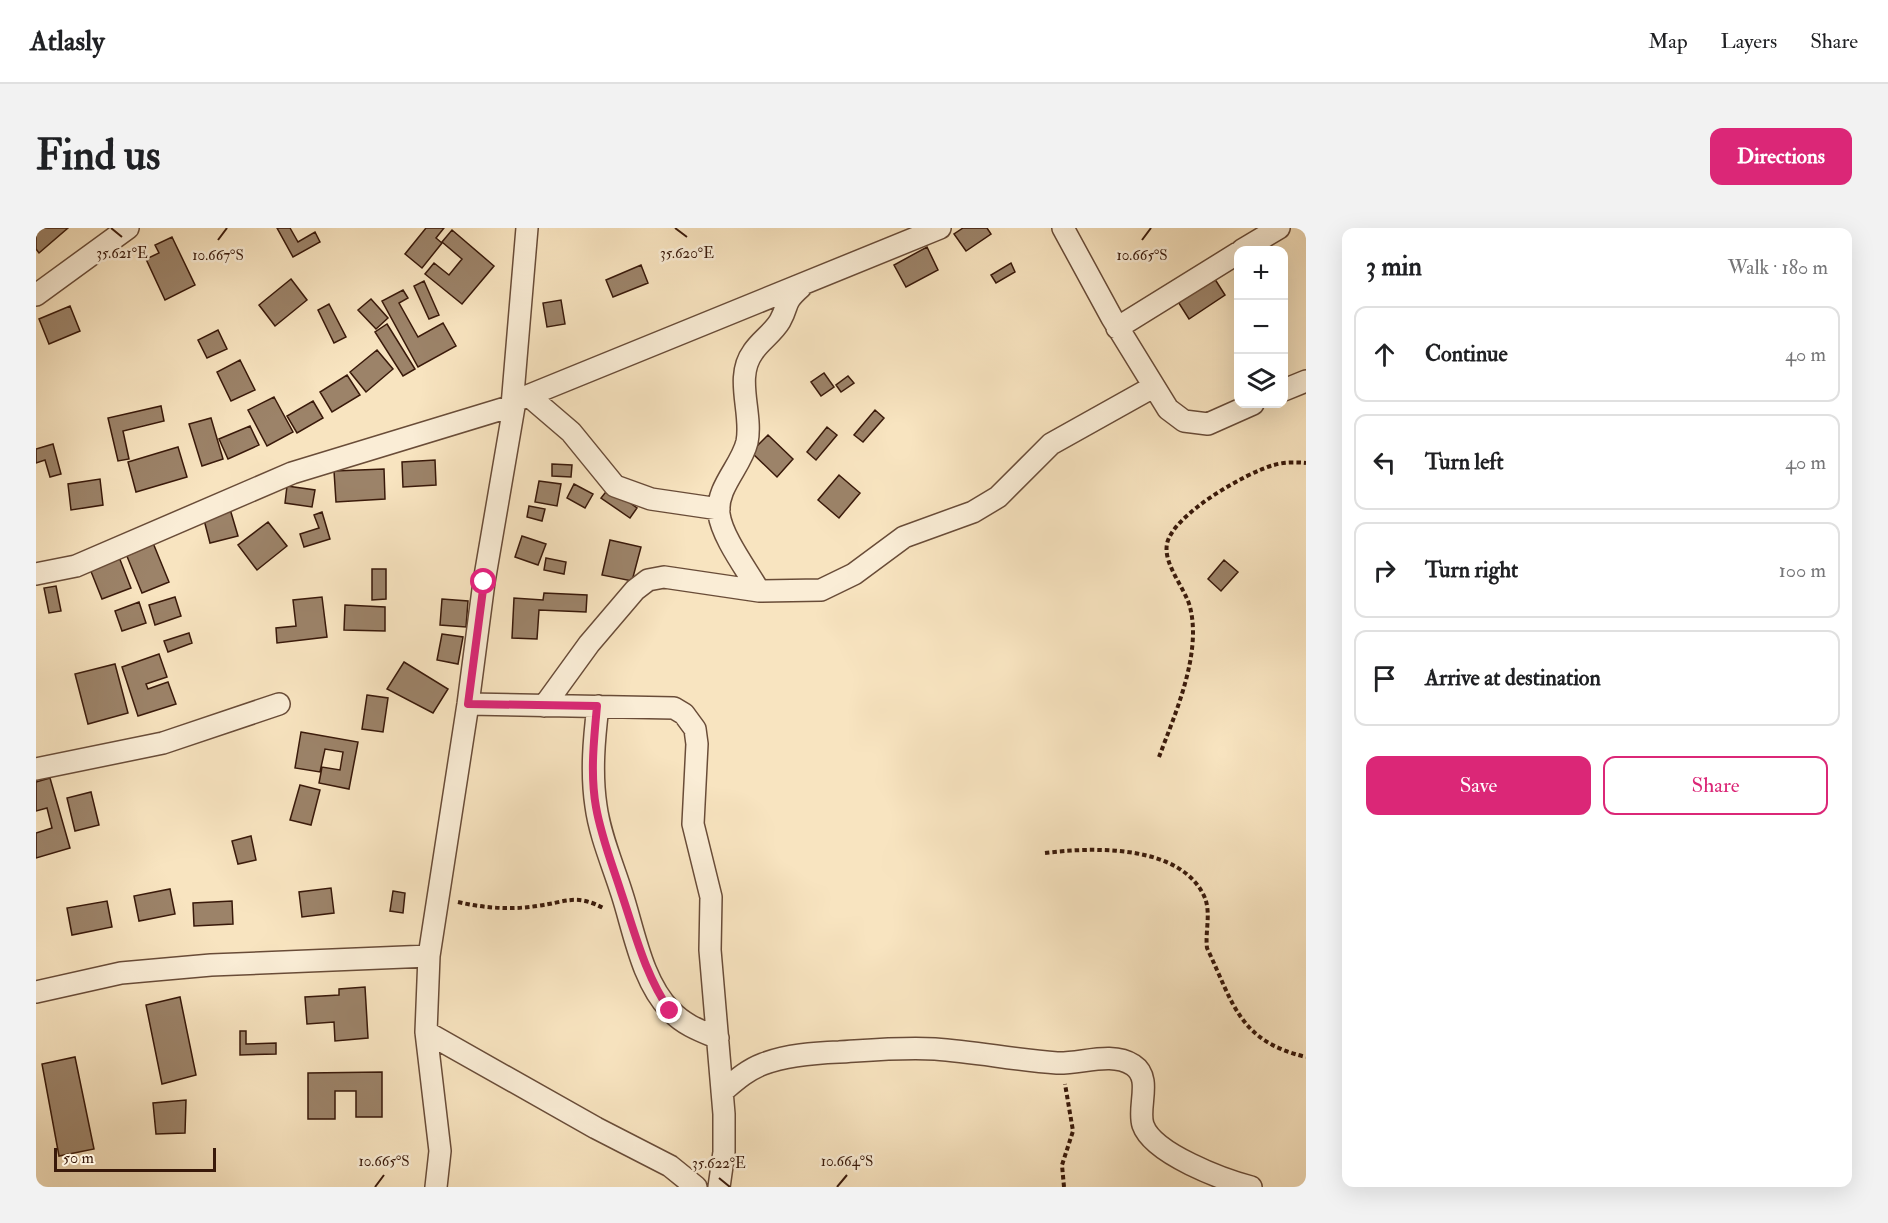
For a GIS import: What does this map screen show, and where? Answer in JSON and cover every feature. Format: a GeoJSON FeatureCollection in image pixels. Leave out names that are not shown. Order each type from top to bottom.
{"type":"FeatureCollection","features":[{"type":"Feature","properties":{"kind":"street"},"geometry":{"type":"LineString","coordinates":[[36,295],[128,228]]}},
{"type":"Feature","properties":{"kind":"street"},"geometry":{"type":"LineString","coordinates":[[436,1187],[440,1150],[426,1032],[429,956],[468,704],[484,582],[519,401],[527,228]]}},
{"type":"Feature","properties":{"kind":"street"},"geometry":{"type":"LineString","coordinates":[[36,574],[76,566],[292,473],[519,401],[940,228]]}},
{"type":"Feature","properties":{"kind":"street"},"geometry":{"type":"LineString","coordinates":[[1063,228],[1118,328],[1168,409],[1184,421],[1208,424],[1244,408]]}},
{"type":"Feature","properties":{"kind":"street"},"geometry":{"type":"LineString","coordinates":[[1250,246],[1279,228]]}},
{"type":"Feature","properties":{"kind":"street"},"geometry":{"type":"LineString","coordinates":[[1118,328],[1234,256]]}},
{"type":"Feature","properties":{"kind":"street"},"geometry":{"type":"LineString","coordinates":[[759,591],[724,527],[719,509],[723,488],[736,470],[746,443],[746,368],[752,352],[781,320],[787,299],[804,285]]}},
{"type":"Feature","properties":{"kind":"street"},"geometry":{"type":"LineString","coordinates":[[1288,388],[1306,381]]}},
{"type":"Feature","properties":{"kind":"street"},"geometry":{"type":"LineString","coordinates":[[544,706],[589,644],[635,590],[648,580],[664,577],[759,591],[821,590],[854,574],[904,537],[973,512],[998,496],[1051,444],[1153,387]]}},
{"type":"Feature","properties":{"kind":"street"},"geometry":{"type":"LineString","coordinates":[[519,401],[571,432],[615,486],[632,494],[667,503],[719,509]]}},
{"type":"Feature","properties":{"kind":"street"},"geometry":{"type":"LineString","coordinates":[[36,769],[163,743],[279,704]]}},
{"type":"Feature","properties":{"kind":"street"},"geometry":{"type":"LineString","coordinates":[[468,704],[674,708],[684,714],[695,729],[693,824],[710,889],[710,951],[722,1092],[724,1152],[719,1187]]}},
{"type":"Feature","properties":{"kind":"street"},"geometry":{"type":"LineString","coordinates":[[597,706],[594,747],[596,807],[605,845],[656,991],[670,1011],[688,1026],[718,1038]]}},
{"type":"Feature","properties":{"kind":"street"},"geometry":{"type":"LineString","coordinates":[[37,987],[121,973],[211,965],[429,956]]}},
{"type":"Feature","properties":{"kind":"street"},"geometry":{"type":"LineString","coordinates":[[426,1032],[596,1128],[670,1166],[696,1187]]}},
{"type":"Feature","properties":{"kind":"street"},"geometry":{"type":"LineString","coordinates":[[722,1092],[744,1073],[763,1064],[811,1054],[933,1049],[1058,1063],[1112,1059],[1126,1061],[1136,1067],[1142,1077],[1143,1125],[1150,1138],[1169,1152],[1201,1168],[1229,1181],[1251,1187]]}},
{"type":"Feature","properties":{"kind":"path"},"geometry":{"type":"LineString","coordinates":[[1159,757],[1181,699],[1193,632],[1190,608],[1169,560],[1166,545],[1171,532],[1216,495],[1245,477],[1275,464],[1306,463]]}},
{"type":"Feature","properties":{"kind":"path"},"geometry":{"type":"LineString","coordinates":[[1045,853],[1074,850],[1123,852],[1175,864],[1190,877],[1204,896],[1208,918],[1207,948],[1250,1031],[1278,1049],[1306,1057]]}},
{"type":"Feature","properties":{"kind":"path"},"geometry":{"type":"LineString","coordinates":[[438,897],[496,909],[540,906],[571,898],[582,899],[632,924]]}},
{"type":"Feature","properties":{"kind":"path"},"geometry":{"type":"LineString","coordinates":[[1058,1063],[1073,1131],[1062,1165],[1064,1187]]}},
{"type":"Feature","properties":{"kind":"building"},"geometry":{"type":"Polygon","coordinates":[[[36,228],[68,228],[39,253],[36,249],[36,228]]]}},
{"type":"Feature","properties":{"kind":"building"},"geometry":{"type":"Polygon","coordinates":[[[277,228],[290,228],[298,242],[315,232],[320,242],[293,257],[277,228]]]}},
{"type":"Feature","properties":{"kind":"building"},"geometry":{"type":"Polygon","coordinates":[[[426,228],[444,228],[436,238],[442,243],[422,268],[405,254],[426,228]]]}},
{"type":"Feature","properties":{"kind":"building"},"geometry":{"type":"Polygon","coordinates":[[[963,228],[987,228],[991,234],[966,251],[954,234],[963,228]]]}},
{"type":"Feature","properties":{"kind":"building"},"geometry":{"type":"Polygon","coordinates":[[[452,230],[494,266],[462,304],[425,274],[434,263],[449,275],[462,259],[442,242],[452,230]]]}},
{"type":"Feature","properties":{"kind":"building"},"geometry":{"type":"Polygon","coordinates":[[[172,237],[195,285],[165,300],[146,259],[159,253],[155,245],[172,237]]]}},
{"type":"Feature","properties":{"kind":"building"},"geometry":{"type":"Polygon","coordinates":[[[927,247],[938,270],[906,287],[894,265],[927,247]]]}},
{"type":"Feature","properties":{"kind":"building"},"geometry":{"type":"Polygon","coordinates":[[[1011,263],[1015,272],[996,283],[991,275],[1011,263]]]}},
{"type":"Feature","properties":{"kind":"building"},"geometry":{"type":"Polygon","coordinates":[[[641,265],[648,283],[613,297],[606,280],[641,265]]]}},
{"type":"Feature","properties":{"kind":"building"},"geometry":{"type":"Polygon","coordinates":[[[1211,273],[1225,295],[1189,319],[1175,297],[1211,273]]]}},
{"type":"Feature","properties":{"kind":"building"},"geometry":{"type":"Polygon","coordinates":[[[291,279],[307,300],[275,326],[259,305],[291,279]]]}},
{"type":"Feature","properties":{"kind":"building"},"geometry":{"type":"Polygon","coordinates":[[[424,281],[439,315],[429,319],[414,286],[424,281]]]}},
{"type":"Feature","properties":{"kind":"building"},"geometry":{"type":"Polygon","coordinates":[[[403,290],[408,298],[399,303],[418,337],[443,323],[456,346],[418,367],[382,301],[403,290]]]}},
{"type":"Feature","properties":{"kind":"building"},"geometry":{"type":"Polygon","coordinates":[[[371,299],[388,318],[376,329],[358,310],[371,299]]]}},
{"type":"Feature","properties":{"kind":"building"},"geometry":{"type":"Polygon","coordinates":[[[561,300],[565,324],[547,327],[543,303],[561,300]]]}},
{"type":"Feature","properties":{"kind":"building"},"geometry":{"type":"Polygon","coordinates":[[[329,304],[346,337],[334,343],[318,310],[329,304]]]}},
{"type":"Feature","properties":{"kind":"building"},"geometry":{"type":"Polygon","coordinates":[[[70,306],[80,331],[49,344],[39,319],[70,306]]]}},
{"type":"Feature","properties":{"kind":"building"},"geometry":{"type":"Polygon","coordinates":[[[387,324],[415,369],[403,376],[375,332],[387,324]]]}},
{"type":"Feature","properties":{"kind":"building"},"geometry":{"type":"Polygon","coordinates":[[[218,330],[227,349],[207,358],[198,340],[218,330]]]}},
{"type":"Feature","properties":{"kind":"building"},"geometry":{"type":"Polygon","coordinates":[[[377,350],[393,369],[366,392],[350,372],[377,350]]]}},
{"type":"Feature","properties":{"kind":"building"},"geometry":{"type":"Polygon","coordinates":[[[240,360],[255,390],[231,401],[217,372],[240,360]]]}},
{"type":"Feature","properties":{"kind":"building"},"geometry":{"type":"Polygon","coordinates":[[[824,373],[834,387],[821,396],[811,382],[824,373]]]}},
{"type":"Feature","properties":{"kind":"building"},"geometry":{"type":"Polygon","coordinates":[[[347,375],[360,395],[332,412],[320,392],[347,375]]]}},
{"type":"Feature","properties":{"kind":"building"},"geometry":{"type":"Polygon","coordinates":[[[848,376],[854,383],[841,392],[836,385],[848,376]]]}},
{"type":"Feature","properties":{"kind":"building"},"geometry":{"type":"Polygon","coordinates":[[[274,397],[293,432],[267,446],[248,410],[274,397]]]}},
{"type":"Feature","properties":{"kind":"building"},"geometry":{"type":"Polygon","coordinates":[[[313,401],[323,418],[297,433],[287,416],[313,401]]]}},
{"type":"Feature","properties":{"kind":"building"},"geometry":{"type":"Polygon","coordinates":[[[161,406],[164,421],[123,431],[129,459],[118,461],[108,418],[161,406]]]}},
{"type":"Feature","properties":{"kind":"building"},"geometry":{"type":"Polygon","coordinates":[[[875,410],[884,418],[863,442],[854,435],[875,410]]]}},
{"type":"Feature","properties":{"kind":"building"},"geometry":{"type":"Polygon","coordinates":[[[211,418],[223,459],[202,466],[189,424],[211,418]]]}},
{"type":"Feature","properties":{"kind":"building"},"geometry":{"type":"Polygon","coordinates":[[[250,426],[259,445],[228,459],[219,439],[250,426]]]}},
{"type":"Feature","properties":{"kind":"building"},"geometry":{"type":"Polygon","coordinates":[[[827,427],[837,435],[816,460],[807,452],[827,427]]]}},
{"type":"Feature","properties":{"kind":"building"},"geometry":{"type":"Polygon","coordinates":[[[768,435],[793,459],[777,477],[751,452],[768,435]]]}},
{"type":"Feature","properties":{"kind":"building"},"geometry":{"type":"Polygon","coordinates":[[[53,444],[61,474],[50,477],[45,460],[36,463],[36,449],[53,444]]]}},
{"type":"Feature","properties":{"kind":"building"},"geometry":{"type":"Polygon","coordinates":[[[178,447],[187,477],[136,492],[128,462],[178,447]]]}},
{"type":"Feature","properties":{"kind":"building"},"geometry":{"type":"Polygon","coordinates":[[[435,460],[436,485],[403,487],[402,462],[435,460]]]}},
{"type":"Feature","properties":{"kind":"building"},"geometry":{"type":"Polygon","coordinates":[[[552,464],[572,465],[571,477],[552,476],[552,464]]]}},
{"type":"Feature","properties":{"kind":"building"},"geometry":{"type":"Polygon","coordinates":[[[384,469],[385,499],[336,502],[334,471],[384,469]]]}},
{"type":"Feature","properties":{"kind":"building"},"geometry":{"type":"Polygon","coordinates":[[[839,475],[860,493],[839,518],[818,500],[839,475]]]}},
{"type":"Feature","properties":{"kind":"building"},"geometry":{"type":"Polygon","coordinates":[[[100,479],[103,505],[71,510],[68,484],[100,479]]]}},
{"type":"Feature","properties":{"kind":"building"},"geometry":{"type":"Polygon","coordinates":[[[539,481],[561,484],[557,506],[535,502],[539,481]]]}},
{"type":"Feature","properties":{"kind":"building"},"geometry":{"type":"Polygon","coordinates":[[[574,484],[593,494],[585,508],[567,498],[574,484]]]}},
{"type":"Feature","properties":{"kind":"building"},"geometry":{"type":"Polygon","coordinates":[[[287,486],[315,490],[312,507],[285,503],[287,486]]]}},
{"type":"Feature","properties":{"kind":"building"},"geometry":{"type":"Polygon","coordinates":[[[609,488],[637,508],[630,518],[601,498],[609,488]]]}},
{"type":"Feature","properties":{"kind":"building"},"geometry":{"type":"Polygon","coordinates":[[[529,506],[545,509],[542,521],[527,517],[529,506]]]}},
{"type":"Feature","properties":{"kind":"building"},"geometry":{"type":"Polygon","coordinates":[[[230,509],[238,536],[210,543],[203,516],[230,509]]]}},
{"type":"Feature","properties":{"kind":"building"},"geometry":{"type":"Polygon","coordinates":[[[322,512],[330,539],[304,547],[300,534],[319,528],[314,515],[322,512]]]}},
{"type":"Feature","properties":{"kind":"building"},"geometry":{"type":"Polygon","coordinates":[[[268,522],[287,546],[257,570],[238,545],[268,522]]]}},
{"type":"Feature","properties":{"kind":"building"},"geometry":{"type":"Polygon","coordinates":[[[522,536],[546,544],[538,565],[515,557],[522,536]]]}},
{"type":"Feature","properties":{"kind":"building"},"geometry":{"type":"Polygon","coordinates":[[[151,538],[169,582],[142,593],[124,549],[151,538]]]}},
{"type":"Feature","properties":{"kind":"building"},"geometry":{"type":"Polygon","coordinates":[[[610,540],[641,547],[632,581],[602,575],[610,540]]]}},
{"type":"Feature","properties":{"kind":"building"},"geometry":{"type":"Polygon","coordinates":[[[119,557],[131,588],[102,599],[90,569],[119,557]]]}},
{"type":"Feature","properties":{"kind":"building"},"geometry":{"type":"Polygon","coordinates":[[[546,558],[566,562],[564,574],[544,570],[546,558]]]}},
{"type":"Feature","properties":{"kind":"building"},"geometry":{"type":"Polygon","coordinates":[[[1224,560],[1238,572],[1221,591],[1208,579],[1224,560]]]}},
{"type":"Feature","properties":{"kind":"building"},"geometry":{"type":"Polygon","coordinates":[[[372,569],[386,569],[386,599],[372,600],[372,569]]]}},
{"type":"Feature","properties":{"kind":"building"},"geometry":{"type":"Polygon","coordinates":[[[56,586],[61,611],[49,613],[44,588],[56,586]]]}},
{"type":"Feature","properties":{"kind":"building"},"geometry":{"type":"Polygon","coordinates":[[[544,593],[587,595],[586,612],[539,610],[537,639],[512,638],[514,598],[543,600],[544,593]]]}},
{"type":"Feature","properties":{"kind":"building"},"geometry":{"type":"Polygon","coordinates":[[[175,597],[181,616],[155,625],[149,605],[175,597]]]}},
{"type":"Feature","properties":{"kind":"building"},"geometry":{"type":"Polygon","coordinates":[[[322,597],[327,637],[277,643],[276,628],[296,626],[293,600],[322,597]]]}},
{"type":"Feature","properties":{"kind":"building"},"geometry":{"type":"Polygon","coordinates":[[[442,599],[468,601],[466,627],[440,625],[442,599]]]}},
{"type":"Feature","properties":{"kind":"building"},"geometry":{"type":"Polygon","coordinates":[[[139,602],[146,623],[122,631],[115,611],[139,602]]]}},
{"type":"Feature","properties":{"kind":"building"},"geometry":{"type":"Polygon","coordinates":[[[345,605],[385,607],[385,631],[344,630],[345,605]]]}},
{"type":"Feature","properties":{"kind":"building"},"geometry":{"type":"Polygon","coordinates":[[[189,633],[192,643],[168,652],[164,641],[189,633]]]}},
{"type":"Feature","properties":{"kind":"building"},"geometry":{"type":"Polygon","coordinates":[[[442,634],[463,637],[458,664],[437,660],[442,634]]]}},
{"type":"Feature","properties":{"kind":"building"},"geometry":{"type":"Polygon","coordinates":[[[159,654],[167,677],[146,684],[148,689],[168,682],[176,704],[138,716],[122,667],[159,654]]]}},
{"type":"Feature","properties":{"kind":"building"},"geometry":{"type":"Polygon","coordinates":[[[404,662],[448,689],[433,713],[387,689],[404,662]]]}},
{"type":"Feature","properties":{"kind":"building"},"geometry":{"type":"Polygon","coordinates":[[[115,664],[128,713],[88,724],[75,674],[115,664]]]}},
{"type":"Feature","properties":{"kind":"building"},"geometry":{"type":"Polygon","coordinates":[[[367,695],[388,698],[383,732],[362,729],[367,695]]]}},
{"type":"Feature","properties":{"kind":"building"},"geometry":{"type":"Polygon","coordinates":[[[301,732],[358,742],[349,789],[319,783],[322,767],[340,770],[343,752],[325,749],[320,772],[295,768],[301,732]]]}},
{"type":"Feature","properties":{"kind":"building"},"geometry":{"type":"Polygon","coordinates":[[[50,778],[70,848],[36,858],[36,833],[52,828],[47,808],[36,811],[36,782],[50,778]]]}},
{"type":"Feature","properties":{"kind":"building"},"geometry":{"type":"Polygon","coordinates":[[[300,785],[320,790],[311,825],[290,820],[300,785]]]}},
{"type":"Feature","properties":{"kind":"building"},"geometry":{"type":"Polygon","coordinates":[[[91,792],[99,825],[75,831],[67,798],[91,792]]]}},
{"type":"Feature","properties":{"kind":"building"},"geometry":{"type":"Polygon","coordinates":[[[251,836],[256,860],[238,864],[232,841],[251,836]]]}},
{"type":"Feature","properties":{"kind":"building"},"geometry":{"type":"Polygon","coordinates":[[[331,888],[334,913],[302,917],[299,892],[331,888]]]}},
{"type":"Feature","properties":{"kind":"building"},"geometry":{"type":"Polygon","coordinates":[[[170,889],[175,914],[139,921],[134,896],[170,889]]]}},
{"type":"Feature","properties":{"kind":"building"},"geometry":{"type":"Polygon","coordinates":[[[393,891],[405,893],[403,913],[390,911],[393,891]]]}},
{"type":"Feature","properties":{"kind":"building"},"geometry":{"type":"Polygon","coordinates":[[[107,901],[112,927],[72,935],[67,908],[107,901]]]}},
{"type":"Feature","properties":{"kind":"building"},"geometry":{"type":"Polygon","coordinates":[[[232,901],[233,924],[194,926],[193,903],[232,901]]]}},
{"type":"Feature","properties":{"kind":"building"},"geometry":{"type":"Polygon","coordinates":[[[365,987],[368,1038],[335,1041],[334,1022],[307,1024],[305,997],[339,995],[339,989],[365,987]]]}},
{"type":"Feature","properties":{"kind":"building"},"geometry":{"type":"Polygon","coordinates":[[[180,997],[196,1075],[162,1084],[146,1005],[180,997]]]}},
{"type":"Feature","properties":{"kind":"building"},"geometry":{"type":"Polygon","coordinates":[[[240,1031],[246,1031],[246,1044],[276,1043],[276,1054],[240,1055],[240,1031]]]}},
{"type":"Feature","properties":{"kind":"building"},"geometry":{"type":"Polygon","coordinates":[[[75,1057],[94,1149],[59,1156],[42,1064],[75,1057]]]}},
{"type":"Feature","properties":{"kind":"building"},"geometry":{"type":"Polygon","coordinates":[[[382,1072],[382,1117],[356,1117],[356,1091],[335,1091],[335,1119],[308,1119],[308,1073],[382,1072]]]}},
{"type":"Feature","properties":{"kind":"building"},"geometry":{"type":"Polygon","coordinates":[[[186,1100],[185,1133],[156,1134],[153,1103],[186,1100]]]}},
{"type":"Feature","properties":{"kind":"route"},"geometry":{"type":"LineString","coordinates":[[484,582],[468,704],[597,706],[593,775],[596,807],[605,845],[645,966],[656,991],[670,1011]]}}]}
